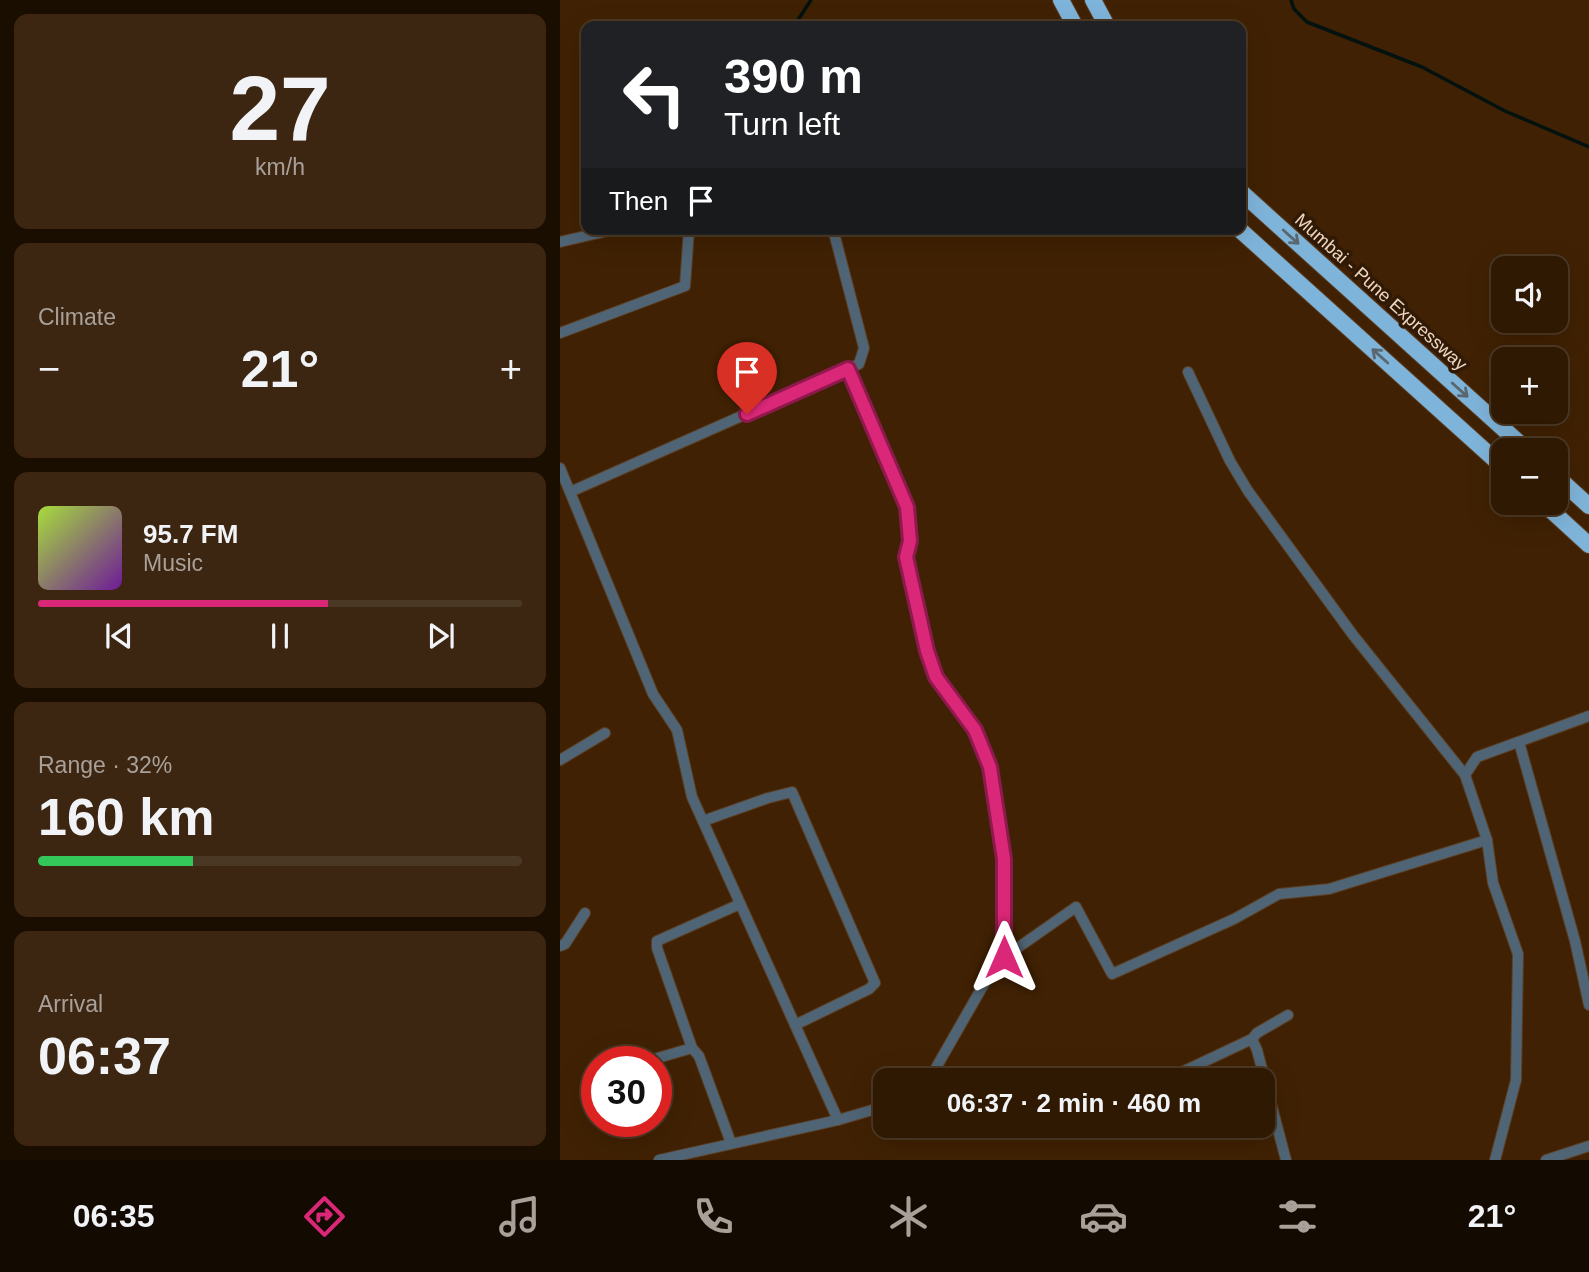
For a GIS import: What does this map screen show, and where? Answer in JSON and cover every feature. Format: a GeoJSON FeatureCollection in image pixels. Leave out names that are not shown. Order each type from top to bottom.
{"type":"FeatureCollection","features":[{"type":"Feature","properties":{"kind":"highway"},"geometry":{"type":"LineString","coordinates":[[1061,0],[1072,21]]}},
{"type":"Feature","properties":{"kind":"highway"},"geometry":{"type":"LineString","coordinates":[[1093,0],[1104,21]]}},
{"type":"Feature","properties":{"kind":"highway","name":"Mumbai - Pune Expressway"},"geometry":{"type":"LineString","coordinates":[[1246,197],[1514,438]]}},
{"type":"Feature","properties":{"kind":"highway"},"geometry":{"type":"LineString","coordinates":[[1246,235],[1491,456]]}},
{"type":"Feature","properties":{"kind":"highway"},"geometry":{"type":"LineString","coordinates":[[1568,487],[1589,506]]}},
{"type":"Feature","properties":{"kind":"highway"},"geometry":{"type":"LineString","coordinates":[[1556,515],[1589,545]]}},
{"type":"Feature","properties":{"kind":"street"},"geometry":{"type":"LineString","coordinates":[[560,242],[590,235]]}},
{"type":"Feature","properties":{"kind":"street"},"geometry":{"type":"LineString","coordinates":[[561,331],[685,286],[689,235]]}},
{"type":"Feature","properties":{"kind":"street"},"geometry":{"type":"LineString","coordinates":[[570,492],[859,364],[864,348],[835,235]]}},
{"type":"Feature","properties":{"kind":"street"},"geometry":{"type":"LineString","coordinates":[[848,369],[907,507],[910,541],[906,557],[927,651],[936,677],[975,730],[990,767],[1004,859],[1004,957]]}},
{"type":"Feature","properties":{"kind":"street"},"geometry":{"type":"LineString","coordinates":[[1188,372],[1230,461],[1248,491],[1353,635],[1465,775],[1487,840],[1493,883],[1518,954],[1516,1080],[1495,1160]]}},
{"type":"Feature","properties":{"kind":"street"},"geometry":{"type":"LineString","coordinates":[[560,468],[653,694],[677,730],[692,797],[838,1120]]}},
{"type":"Feature","properties":{"kind":"street"},"geometry":{"type":"LineString","coordinates":[[1465,775],[1477,757],[1589,716]]}},
{"type":"Feature","properties":{"kind":"street"},"geometry":{"type":"LineString","coordinates":[[560,760],[605,733]]}},
{"type":"Feature","properties":{"kind":"street"},"geometry":{"type":"LineString","coordinates":[[1519,742],[1575,940],[1589,1004]]}},
{"type":"Feature","properties":{"kind":"street"},"geometry":{"type":"LineString","coordinates":[[703,821],[792,792],[875,983],[869,989],[795,1025]]}},
{"type":"Feature","properties":{"kind":"street"},"geometry":{"type":"LineString","coordinates":[[936,1068],[996,963],[1076,907],[1112,974],[1234,919],[1279,894],[1329,889],[1487,840]]}},
{"type":"Feature","properties":{"kind":"street"},"geometry":{"type":"LineString","coordinates":[[731,1143],[699,1056],[692,1048],[657,948],[657,941],[740,904]]}},
{"type":"Feature","properties":{"kind":"street"},"geometry":{"type":"LineString","coordinates":[[560,946],[565,944],[585,913]]}},
{"type":"Feature","properties":{"kind":"street"},"geometry":{"type":"LineString","coordinates":[[1190,1068],[1252,1039],[1256,1032],[1288,1015]]}},
{"type":"Feature","properties":{"kind":"street"},"geometry":{"type":"LineString","coordinates":[[1252,1039],[1286,1160]]}},
{"type":"Feature","properties":{"kind":"street"},"geometry":{"type":"LineString","coordinates":[[672,1054],[692,1048]]}},
{"type":"Feature","properties":{"kind":"street"},"geometry":{"type":"LineString","coordinates":[[659,1160],[873,1110]]}},
{"type":"Feature","properties":{"kind":"street"},"geometry":{"type":"LineString","coordinates":[[1546,1160],[1589,1146]]}},
{"type":"Feature","properties":{"kind":"waterway"},"geometry":{"type":"LineString","coordinates":[[797,21],[811,0]]}},
{"type":"Feature","properties":{"kind":"waterway"},"geometry":{"type":"LineString","coordinates":[[1291,0],[1294,9],[1307,22],[1422,67],[1505,111],[1589,147]]}},
{"type":"Feature","properties":{"kind":"route"},"geometry":{"type":"LineString","coordinates":[[747,414],[848,369],[907,507],[910,541],[906,557],[927,651],[936,677],[975,730],[990,767],[1004,859],[1004,957]]}}]}
